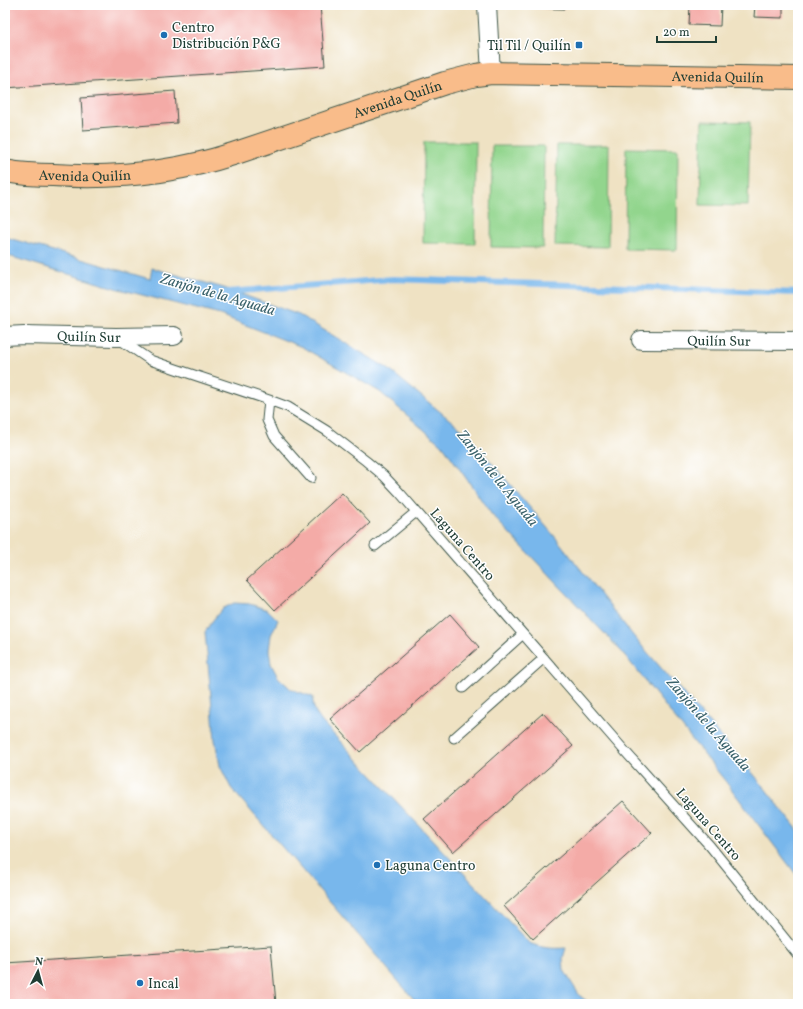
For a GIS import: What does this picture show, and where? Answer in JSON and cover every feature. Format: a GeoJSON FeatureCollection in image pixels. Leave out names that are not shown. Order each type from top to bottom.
{"type":"FeatureCollection","features":[{"type":"Feature","properties":{"kind":"main road","name":"Avenida Quilín"},"geometry":{"type":"LineString","coordinates":[[5,171],[26,174],[95,177],[119,176],[149,173],[209,162],[445,82],[491,73],[798,78]]}},
{"type":"Feature","properties":{"kind":"street"},"geometry":{"type":"LineString","coordinates":[[487,5],[491,73]]}},
{"type":"Feature","properties":{"kind":"street","name":"Quilín Sur"},"geometry":{"type":"LineString","coordinates":[[5,336],[174,336]]}},
{"type":"Feature","properties":{"kind":"street","name":"Quilín Sur"},"geometry":{"type":"LineString","coordinates":[[641,340],[798,341]]}},
{"type":"Feature","properties":{"kind":"lane","name":"Laguna Centro"},"geometry":{"type":"LineString","coordinates":[[116,337],[150,360],[288,407],[327,430],[384,476],[710,846],[798,954]]}},
{"type":"Feature","properties":{"kind":"lane"},"geometry":{"type":"LineString","coordinates":[[269,400],[268,420],[274,436],[311,478]]}},
{"type":"Feature","properties":{"kind":"lane"},"geometry":{"type":"LineString","coordinates":[[375,546],[416,512]]}},
{"type":"Feature","properties":{"kind":"lane"},"geometry":{"type":"LineString","coordinates":[[463,688],[523,634]]}},
{"type":"Feature","properties":{"kind":"lane"},"geometry":{"type":"LineString","coordinates":[[454,738],[544,658]]}},
{"type":"Feature","properties":{"kind":"green space"},"geometry":{"type":"Polygon","coordinates":[[[702,121],[750,122],[748,206],[700,205],[702,121]]]}},
{"type":"Feature","properties":{"kind":"green space"},"geometry":{"type":"Polygon","coordinates":[[[424,142],[476,142],[475,244],[423,243],[424,142]]]}},
{"type":"Feature","properties":{"kind":"green space"},"geometry":{"type":"Polygon","coordinates":[[[557,145],[609,145],[608,247],[555,246],[557,145]]]}},
{"type":"Feature","properties":{"kind":"green space"},"geometry":{"type":"Polygon","coordinates":[[[492,146],[544,146],[543,248],[491,247],[492,146]]]}},
{"type":"Feature","properties":{"kind":"green space"},"geometry":{"type":"Polygon","coordinates":[[[626,148],[678,149],[677,250],[625,249],[626,148]]]}},
{"type":"Feature","properties":{"kind":"water","name":"Zanjón de la Aguada"},"geometry":{"type":"Polygon","coordinates":[[[5,237],[150,279],[152,268],[224,288],[299,315],[387,368],[466,433],[556,538],[635,638],[756,777],[798,830],[798,877],[726,782],[622,652],[492,515],[444,447],[380,392],[302,347],[220,315],[115,288],[5,255],[5,237]]]}},
{"type":"Feature","properties":{"kind":"water","name":"Laguna Centro"},"geometry":{"type":"Polygon","coordinates":[[[234,603],[250,604],[268,610],[278,620],[271,635],[269,650],[271,664],[278,677],[291,689],[313,697],[315,710],[322,722],[529,943],[547,948],[566,948],[563,958],[564,970],[580,996],[591,1004],[418,1004],[231,788],[220,766],[215,740],[205,632],[222,609],[234,603]]]}},
{"type":"Feature","properties":{"kind":"building","name":"Centro Distribución P&G"},"geometry":{"type":"Polygon","coordinates":[[[5,5],[320,5],[325,66],[5,88],[5,5]]]}},
{"type":"Feature","properties":{"kind":"building"},"geometry":{"type":"Polygon","coordinates":[[[527,5],[564,5],[564,9],[527,8],[527,5]]]}},
{"type":"Feature","properties":{"kind":"building"},"geometry":{"type":"Polygon","coordinates":[[[690,5],[721,5],[720,26],[689,25],[690,5]]]}},
{"type":"Feature","properties":{"kind":"building"},"geometry":{"type":"Polygon","coordinates":[[[755,5],[783,5],[783,18],[754,17],[755,5]]]}},
{"type":"Feature","properties":{"kind":"building"},"geometry":{"type":"Polygon","coordinates":[[[175,91],[177,123],[83,130],[81,98],[175,91]]]}},
{"type":"Feature","properties":{"kind":"building"},"geometry":{"type":"Polygon","coordinates":[[[342,493],[370,523],[275,610],[247,580],[342,493]]]}},
{"type":"Feature","properties":{"kind":"building"},"geometry":{"type":"Polygon","coordinates":[[[450,614],[479,647],[360,752],[330,719],[450,614]]]}},
{"type":"Feature","properties":{"kind":"building"},"geometry":{"type":"Polygon","coordinates":[[[543,713],[573,746],[453,852],[424,819],[543,713]]]}},
{"type":"Feature","properties":{"kind":"building"},"geometry":{"type":"Polygon","coordinates":[[[623,801],[652,833],[533,939],[504,906],[623,801]]]}},
{"type":"Feature","properties":{"kind":"building","name":"Incal"},"geometry":{"type":"Polygon","coordinates":[[[271,946],[276,1004],[5,1004],[5,963],[271,946]]]}},
{"type":"Feature","properties":{"kind":"waterway","name":"Zanjón de la Aguada"},"geometry":{"type":"LineString","coordinates":[[228,292],[393,279],[798,293]]}},
{"type":"Feature","properties":{"kind":"place","name":"Centro Distribución P&G"},"geometry":{"type":"Point","coordinates":[164,35]}},
{"type":"Feature","properties":{"kind":"place","name":"Til Til / Quilín"},"geometry":{"type":"Point","coordinates":[579,45]}},
{"type":"Feature","properties":{"kind":"place","name":"Laguna Centro"},"geometry":{"type":"Point","coordinates":[377,865]}},
{"type":"Feature","properties":{"kind":"place","name":"Incal"},"geometry":{"type":"Point","coordinates":[140,983]}}]}
